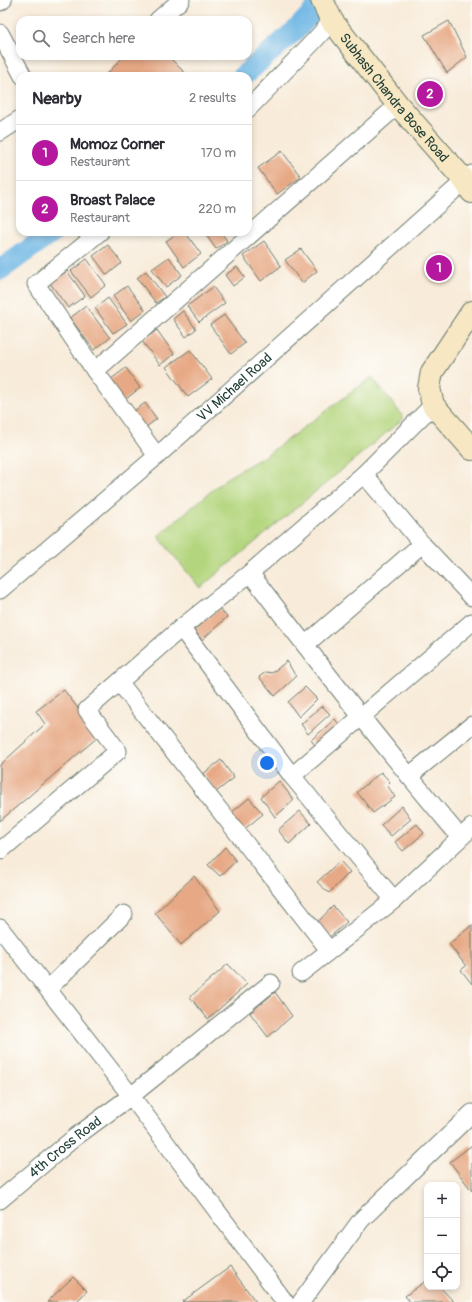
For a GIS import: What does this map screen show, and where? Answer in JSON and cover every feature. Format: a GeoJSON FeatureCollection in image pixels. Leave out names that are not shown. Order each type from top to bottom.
{"type":"FeatureCollection","features":[{"type":"Feature","properties":{"kind":"main road","name":"Subhash Chandra Bose Road"},"geometry":{"type":"LineString","coordinates":[[322,0],[332,21],[398,105],[469,182]]}},
{"type":"Feature","properties":{"kind":"main road"},"geometry":{"type":"LineString","coordinates":[[472,312],[432,372],[429,388],[433,405],[472,449]]}},
{"type":"Feature","properties":{"kind":"street"},"geometry":{"type":"LineString","coordinates":[[163,16],[181,0]]}},
{"type":"Feature","properties":{"kind":"street"},"geometry":{"type":"LineString","coordinates":[[252,105],[314,42],[332,21]]}},
{"type":"Feature","properties":{"kind":"street"},"geometry":{"type":"LineString","coordinates":[[0,33],[21,72]]}},
{"type":"Feature","properties":{"kind":"street"},"geometry":{"type":"LineString","coordinates":[[252,233],[398,105]]}},
{"type":"Feature","properties":{"kind":"street"},"geometry":{"type":"LineString","coordinates":[[0,132],[16,122]]}},
{"type":"Feature","properties":{"kind":"street","name":"VV Michael Road"},"geometry":{"type":"LineString","coordinates":[[0,590],[157,456],[469,182]]}},
{"type":"Feature","properties":{"kind":"street"},"geometry":{"type":"LineString","coordinates":[[95,236],[36,284],[95,371],[157,456]]}},
{"type":"Feature","properties":{"kind":"street"},"geometry":{"type":"LineString","coordinates":[[95,371],[249,236]]}},
{"type":"Feature","properties":{"kind":"street"},"geometry":{"type":"LineString","coordinates":[[0,851],[118,751],[87,710],[120,683],[181,628],[250,573],[364,474],[433,405]]}},
{"type":"Feature","properties":{"kind":"street"},"geometry":{"type":"LineString","coordinates":[[364,474],[422,544],[472,597]]}},
{"type":"Feature","properties":{"kind":"street"},"geometry":{"type":"LineString","coordinates":[[304,645],[422,544]]}},
{"type":"Feature","properties":{"kind":"street"},"geometry":{"type":"LineString","coordinates":[[250,573],[304,645],[409,776],[466,832],[394,900],[301,973]]}},
{"type":"Feature","properties":{"kind":"street"},"geometry":{"type":"LineString","coordinates":[[292,776],[362,718],[472,622]]}},
{"type":"Feature","properties":{"kind":"street"},"geometry":{"type":"LineString","coordinates":[[181,628],[292,776],[394,900]]}},
{"type":"Feature","properties":{"kind":"street"},"geometry":{"type":"LineString","coordinates":[[120,683],[329,950]]}},
{"type":"Feature","properties":{"kind":"street"},"geometry":{"type":"LineString","coordinates":[[409,776],[472,725]]}},
{"type":"Feature","properties":{"kind":"street"},"geometry":{"type":"LineString","coordinates":[[48,989],[124,914]]}},
{"type":"Feature","properties":{"kind":"street"},"geometry":{"type":"LineString","coordinates":[[0,928],[131,1096],[285,1302]]}},
{"type":"Feature","properties":{"kind":"street","name":"4th Cross Road"},"geometry":{"type":"LineString","coordinates":[[0,1200],[74,1138],[131,1096],[271,983]]}},
{"type":"Feature","properties":{"kind":"street"},"geometry":{"type":"LineString","coordinates":[[301,1302],[361,1220],[472,1113]]}},
{"type":"Feature","properties":{"kind":"green space"},"geometry":{"type":"Polygon","coordinates":[[[372,377],[404,418],[200,588],[158,536],[228,477],[265,456],[372,377]]]}},
{"type":"Feature","properties":{"kind":"building"},"geometry":{"type":"Polygon","coordinates":[[[449,21],[467,57],[447,73],[424,35],[449,21]]]}},
{"type":"Feature","properties":{"kind":"building"},"geometry":{"type":"Polygon","coordinates":[[[120,60],[172,60],[184,72],[109,72],[120,60]]]}},
{"type":"Feature","properties":{"kind":"building"},"geometry":{"type":"Polygon","coordinates":[[[282,151],[301,177],[277,194],[258,168],[282,151]]]}},
{"type":"Feature","properties":{"kind":"building"},"geometry":{"type":"Polygon","coordinates":[[[173,236],[188,236],[201,254],[184,267],[166,241],[173,236]]]}},
{"type":"Feature","properties":{"kind":"building"},"geometry":{"type":"Polygon","coordinates":[[[207,236],[224,236],[227,241],[216,249],[207,236]]]}},
{"type":"Feature","properties":{"kind":"building"},"geometry":{"type":"Polygon","coordinates":[[[264,241],[281,266],[261,281],[243,256],[264,241]]]}},
{"type":"Feature","properties":{"kind":"building"},"geometry":{"type":"Polygon","coordinates":[[[108,245],[122,263],[107,275],[93,256],[108,245]]]}},
{"type":"Feature","properties":{"kind":"building"},"geometry":{"type":"Polygon","coordinates":[[[301,249],[317,271],[302,283],[285,260],[301,249]]]}},
{"type":"Feature","properties":{"kind":"building"},"geometry":{"type":"Polygon","coordinates":[[[169,257],[182,275],[166,287],[152,269],[169,257]]]}},
{"type":"Feature","properties":{"kind":"building"},"geometry":{"type":"Polygon","coordinates":[[[87,259],[106,285],[91,297],[71,271],[87,259]]]}},
{"type":"Feature","properties":{"kind":"building"},"geometry":{"type":"Polygon","coordinates":[[[237,267],[245,277],[233,286],[225,275],[237,267]]]}},
{"type":"Feature","properties":{"kind":"building"},"geometry":{"type":"Polygon","coordinates":[[[67,271],[85,296],[68,308],[50,283],[67,271]]]}},
{"type":"Feature","properties":{"kind":"building"},"geometry":{"type":"Polygon","coordinates":[[[146,271],[165,297],[156,303],[137,278],[146,271]]]}},
{"type":"Feature","properties":{"kind":"building"},"geometry":{"type":"Polygon","coordinates":[[[127,286],[145,310],[131,321],[113,296],[127,286]]]}},
{"type":"Feature","properties":{"kind":"building"},"geometry":{"type":"Polygon","coordinates":[[[213,287],[225,303],[199,322],[187,306],[213,287]]]}},
{"type":"Feature","properties":{"kind":"building"},"geometry":{"type":"Polygon","coordinates":[[[108,298],[127,324],[113,333],[95,308],[108,298]]]}},
{"type":"Feature","properties":{"kind":"building"},"geometry":{"type":"Polygon","coordinates":[[[86,306],[110,338],[94,350],[70,318],[86,306]]]}},
{"type":"Feature","properties":{"kind":"building"},"geometry":{"type":"Polygon","coordinates":[[[183,311],[196,329],[186,337],[173,319],[183,311]]]}},
{"type":"Feature","properties":{"kind":"building"},"geometry":{"type":"Polygon","coordinates":[[[224,315],[245,343],[231,354],[210,325],[224,315]]]}},
{"type":"Feature","properties":{"kind":"building"},"geometry":{"type":"Polygon","coordinates":[[[157,330],[174,354],[160,365],[142,341],[157,330]]]}},
{"type":"Feature","properties":{"kind":"building"},"geometry":{"type":"Polygon","coordinates":[[[190,350],[212,379],[188,397],[166,367],[190,350]]]}},
{"type":"Feature","properties":{"kind":"building"},"geometry":{"type":"Polygon","coordinates":[[[126,368],[140,388],[122,402],[107,382],[126,368]]]}},
{"type":"Feature","properties":{"kind":"building"},"geometry":{"type":"Polygon","coordinates":[[[145,403],[157,419],[143,429],[131,413],[145,403]]]}},
{"type":"Feature","properties":{"kind":"building"},"geometry":{"type":"Polygon","coordinates":[[[219,608],[227,617],[202,640],[194,630],[219,608]]]}},
{"type":"Feature","properties":{"kind":"building"},"geometry":{"type":"Polygon","coordinates":[[[287,661],[296,677],[275,696],[259,677],[266,672],[272,673],[287,661]]]}},
{"type":"Feature","properties":{"kind":"building"},"geometry":{"type":"Polygon","coordinates":[[[305,687],[317,699],[299,717],[288,702],[305,687]]]}},
{"type":"Feature","properties":{"kind":"building"},"geometry":{"type":"Polygon","coordinates":[[[64,690],[99,736],[0,821],[0,765],[45,724],[36,711],[64,690]]]}},
{"type":"Feature","properties":{"kind":"building"},"geometry":{"type":"Polygon","coordinates":[[[322,706],[330,714],[308,734],[301,724],[322,706]]]}},
{"type":"Feature","properties":{"kind":"building"},"geometry":{"type":"Polygon","coordinates":[[[335,719],[342,729],[318,749],[311,740],[335,719]]]}},
{"type":"Feature","properties":{"kind":"building"},"geometry":{"type":"Polygon","coordinates":[[[221,760],[234,778],[216,792],[203,774],[221,760]]]}},
{"type":"Feature","properties":{"kind":"building"},"geometry":{"type":"Polygon","coordinates":[[[381,772],[390,782],[387,785],[395,797],[373,813],[357,792],[381,772]]]}},
{"type":"Feature","properties":{"kind":"building"},"geometry":{"type":"Polygon","coordinates":[[[279,781],[294,800],[275,817],[261,797],[279,781]]]}},
{"type":"Feature","properties":{"kind":"building"},"geometry":{"type":"Polygon","coordinates":[[[249,798],[263,814],[242,831],[229,815],[249,798]]]}},
{"type":"Feature","properties":{"kind":"building"},"geometry":{"type":"Polygon","coordinates":[[[402,806],[411,819],[391,836],[381,825],[402,806]]]}},
{"type":"Feature","properties":{"kind":"building"},"geometry":{"type":"Polygon","coordinates":[[[300,811],[311,824],[289,844],[278,830],[300,811]]]}},
{"type":"Feature","properties":{"kind":"building"},"geometry":{"type":"Polygon","coordinates":[[[417,824],[424,833],[403,851],[395,842],[417,824]]]}},
{"type":"Feature","properties":{"kind":"building"},"geometry":{"type":"Polygon","coordinates":[[[225,847],[236,861],[220,876],[208,865],[225,847]]]}},
{"type":"Feature","properties":{"kind":"building"},"geometry":{"type":"Polygon","coordinates":[[[340,861],[350,872],[329,893],[317,882],[340,861]]]}},
{"type":"Feature","properties":{"kind":"building"},"geometry":{"type":"Polygon","coordinates":[[[194,876],[220,911],[181,945],[155,913],[194,876]]]}},
{"type":"Feature","properties":{"kind":"building"},"geometry":{"type":"Polygon","coordinates":[[[333,906],[347,922],[326,940],[314,926],[333,906]]]}},
{"type":"Feature","properties":{"kind":"building"},"geometry":{"type":"Polygon","coordinates":[[[472,925],[472,984],[461,970],[466,966],[449,944],[472,925]]]}},
{"type":"Feature","properties":{"kind":"building"},"geometry":{"type":"Polygon","coordinates":[[[228,964],[247,984],[208,1019],[190,997],[228,964]]]}},
{"type":"Feature","properties":{"kind":"building"},"geometry":{"type":"Polygon","coordinates":[[[275,992],[292,1016],[268,1037],[250,1013],[275,992]]]}},
{"type":"Feature","properties":{"kind":"building"},"geometry":{"type":"Polygon","coordinates":[[[472,1145],[472,1191],[450,1162],[472,1145]]]}},
{"type":"Feature","properties":{"kind":"building"},"geometry":{"type":"Polygon","coordinates":[[[230,1267],[256,1302],[182,1302],[230,1267]]]}},
{"type":"Feature","properties":{"kind":"building"},"geometry":{"type":"Polygon","coordinates":[[[73,1277],[87,1291],[76,1302],[47,1302],[73,1277]]]}},
{"type":"Feature","properties":{"kind":"building"},"geometry":{"type":"Polygon","coordinates":[[[424,1282],[424,1290],[443,1290],[454,1302],[410,1302],[405,1296],[424,1282]]]}},
{"type":"Feature","properties":{"kind":"waterway"},"geometry":{"type":"LineString","coordinates":[[248,72],[298,28],[324,0]]}},
{"type":"Feature","properties":{"kind":"waterway"},"geometry":{"type":"LineString","coordinates":[[0,270],[47,236]]}},
{"type":"Feature","properties":{"kind":"place","name":"Broast Palace"},"geometry":{"type":"Point","coordinates":[430,94]}},
{"type":"Feature","properties":{"kind":"place","name":"Momoz Corner"},"geometry":{"type":"Point","coordinates":[439,268]}}]}
